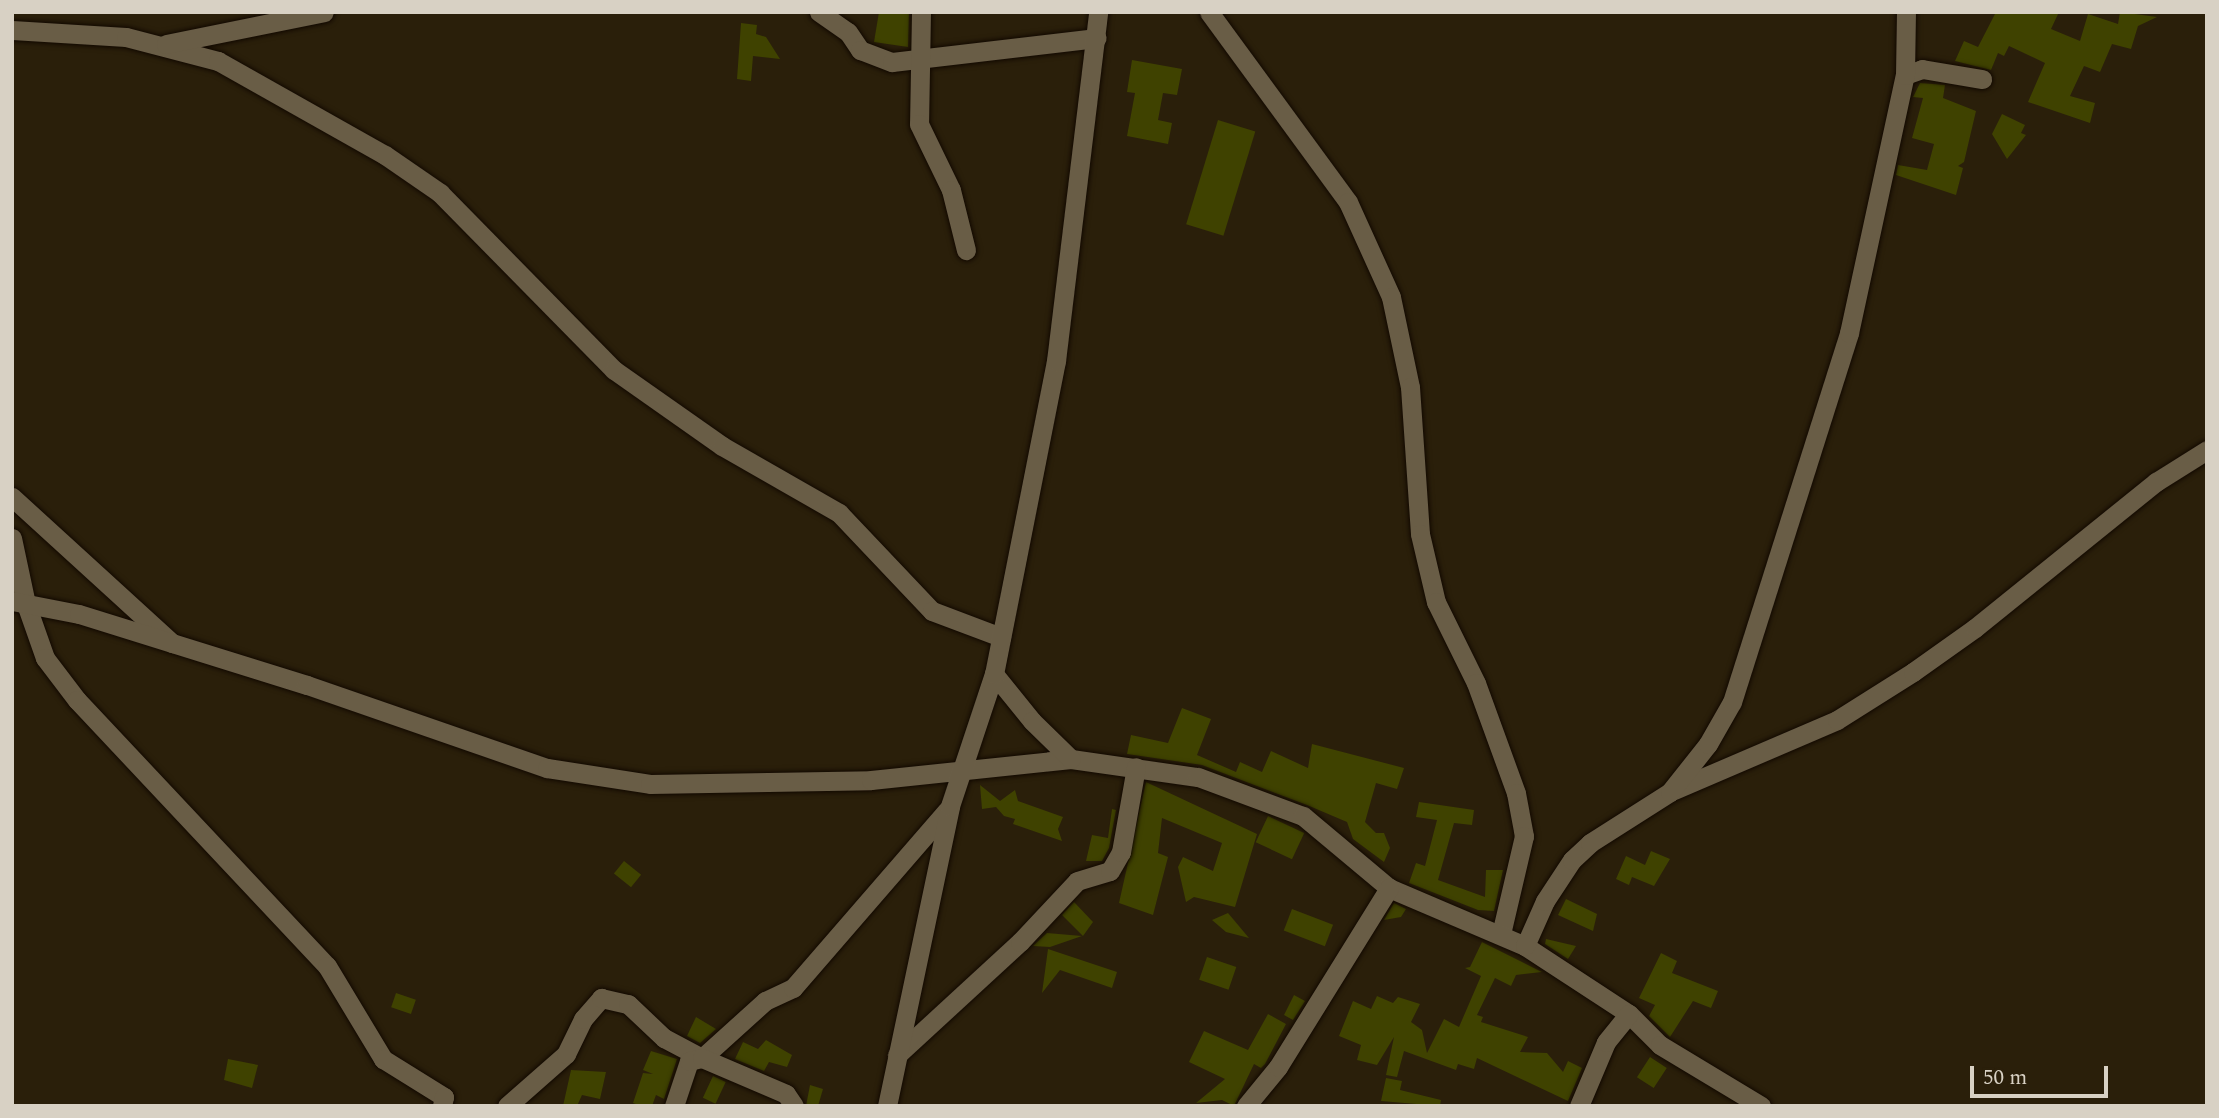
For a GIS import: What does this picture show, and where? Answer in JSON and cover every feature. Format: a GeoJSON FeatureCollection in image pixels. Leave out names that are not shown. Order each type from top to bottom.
{"type":"FeatureCollection","features":[{"type":"Feature","properties":{"kind":"street"},"geometry":{"type":"LineString","coordinates":[[162,45],[324,12]]}},
{"type":"Feature","properties":{"kind":"street"},"geometry":{"type":"LineString","coordinates":[[819,12],[848,32],[860,50],[892,62],[917,62],[1097,38]]}},
{"type":"Feature","properties":{"kind":"street"},"geometry":{"type":"LineString","coordinates":[[921,12],[917,62],[919,124],[951,190],[966,250]]}},
{"type":"Feature","properties":{"kind":"street"},"geometry":{"type":"LineString","coordinates":[[887,1106],[950,806],[994,674],[1056,361],[1097,38],[1098,12]]}},
{"type":"Feature","properties":{"kind":"street"},"geometry":{"type":"LineString","coordinates":[[1209,12],[1348,202],[1391,297],[1410,387],[1420,534],[1436,602],[1476,683],[1516,793],[1524,836],[1501,934]]}},
{"type":"Feature","properties":{"kind":"street"},"geometry":{"type":"LineString","coordinates":[[1670,792],[1708,744],[1732,702],[1849,333],[1905,75],[1906,12]]}},
{"type":"Feature","properties":{"kind":"street"},"geometry":{"type":"LineString","coordinates":[[12,30],[126,37],[218,61],[260,82],[385,155],[440,193],[614,370],[722,446],[839,513],[932,611],[1001,637]]}},
{"type":"Feature","properties":{"kind":"street"},"geometry":{"type":"LineString","coordinates":[[1905,75],[1922,69],[1982,79]]}},
{"type":"Feature","properties":{"kind":"street"},"geometry":{"type":"LineString","coordinates":[[1525,946],[1545,901],[1572,860],[1590,843],[1670,792],[1837,720],[1881,693],[1975,628],[2156,482],[2207,450]]}},
{"type":"Feature","properties":{"kind":"street"},"geometry":{"type":"LineString","coordinates":[[12,498],[173,643]]}},
{"type":"Feature","properties":{"kind":"street"},"geometry":{"type":"LineString","coordinates":[[12,538],[19,602],[45,658],[77,700],[327,966],[383,1059],[443,1097],[442,1106]]}},
{"type":"Feature","properties":{"kind":"street"},"geometry":{"type":"LineString","coordinates":[[19,602],[79,614],[173,643],[547,768],[650,784],[871,780],[1071,759],[1198,777],[1303,816],[1390,888],[1525,946],[1629,1014],[1660,1045],[1760,1106]]}},
{"type":"Feature","properties":{"kind":"street"},"geometry":{"type":"LineString","coordinates":[[994,674],[1032,721],[1071,759]]}},
{"type":"Feature","properties":{"kind":"street"},"geometry":{"type":"LineString","coordinates":[[897,1055],[1020,942],[1077,881],[1110,871],[1121,852],[1136,767]]}},
{"type":"Feature","properties":{"kind":"street"},"geometry":{"type":"LineString","coordinates":[[674,1106],[689,1061],[702,1058],[765,1001],[793,988],[950,806]]}},
{"type":"Feature","properties":{"kind":"street"},"geometry":{"type":"LineString","coordinates":[[1246,1106],[1265,1082],[1390,888]]}},
{"type":"Feature","properties":{"kind":"street"},"geometry":{"type":"LineString","coordinates":[[507,1106],[566,1054],[583,1019],[601,998],[628,1004],[664,1038],[702,1058],[786,1094],[794,1106]]}},
{"type":"Feature","properties":{"kind":"street"},"geometry":{"type":"LineString","coordinates":[[1579,1106],[1606,1042],[1629,1014]]}},
{"type":"Feature","properties":{"kind":"street"},"geometry":{"type":"LineString","coordinates":[[1254,1106],[1265,1082]]}},
{"type":"Feature","properties":{"kind":"building"},"geometry":{"type":"Polygon","coordinates":[[[879,12],[909,12],[908,47],[874,42],[879,12]]]}},
{"type":"Feature","properties":{"kind":"building"},"geometry":{"type":"Polygon","coordinates":[[[1996,12],[2059,12],[2051,29],[2080,41],[2088,14],[2118,24],[2120,12],[2157,17],[2138,26],[2131,49],[2112,44],[2100,72],[2084,66],[2070,96],[2095,103],[2090,123],[2028,102],[2045,63],[2009,46],[2004,56],[1998,53],[1991,70],[1955,61],[1964,41],[1978,47],[1996,12]]]}},
{"type":"Feature","properties":{"kind":"building"},"geometry":{"type":"Polygon","coordinates":[[[741,23],[757,25],[756,34],[766,37],[780,59],[753,56],[751,81],[737,79],[741,23]]]}},
{"type":"Feature","properties":{"kind":"building"},"geometry":{"type":"Polygon","coordinates":[[[1132,60],[1182,69],[1177,95],[1163,93],[1158,120],[1172,123],[1168,144],[1127,136],[1135,93],[1127,92],[1132,60]]]}},
{"type":"Feature","properties":{"kind":"building"},"geometry":{"type":"Polygon","coordinates":[[[1920,83],[1945,85],[1943,98],[1976,111],[1964,162],[1958,166],[1963,168],[1956,195],[1896,175],[1898,165],[1927,170],[1934,144],[1912,138],[1923,98],[1913,97],[1920,83]]]}},
{"type":"Feature","properties":{"kind":"building"},"geometry":{"type":"Polygon","coordinates":[[[2002,114],[2025,125],[2021,133],[2026,135],[2007,159],[1992,134],[2002,114]]]}},
{"type":"Feature","properties":{"kind":"building"},"geometry":{"type":"Polygon","coordinates":[[[1218,120],[1255,131],[1223,236],[1186,224],[1218,120]]]}},
{"type":"Feature","properties":{"kind":"building"},"geometry":{"type":"Polygon","coordinates":[[[1182,708],[1211,719],[1197,755],[1236,772],[1240,762],[1262,772],[1271,751],[1308,768],[1312,744],[1404,768],[1397,789],[1376,783],[1365,822],[1376,833],[1384,833],[1390,848],[1384,862],[1353,839],[1347,822],[1307,805],[1202,765],[1127,754],[1131,735],[1168,743],[1182,708]]]}},
{"type":"Feature","properties":{"kind":"building"},"geometry":{"type":"Polygon","coordinates":[[[1146,782],[1257,834],[1235,907],[1194,897],[1186,902],[1178,867],[1183,857],[1213,871],[1222,843],[1162,818],[1158,853],[1168,857],[1153,915],[1119,903],[1146,782]]]}},
{"type":"Feature","properties":{"kind":"building"},"geometry":{"type":"Polygon","coordinates":[[[980,785],[1000,801],[1015,790],[1018,801],[1063,817],[1058,829],[1062,841],[1013,824],[1015,819],[1004,816],[996,807],[982,809],[980,785]]]}},
{"type":"Feature","properties":{"kind":"building"},"geometry":{"type":"Polygon","coordinates":[[[1419,802],[1474,810],[1472,825],[1454,823],[1438,880],[1485,897],[1486,870],[1503,870],[1494,911],[1478,910],[1409,883],[1416,863],[1425,866],[1437,820],[1416,817],[1419,802]]]}},
{"type":"Feature","properties":{"kind":"building"},"geometry":{"type":"Polygon","coordinates":[[[1112,809],[1116,810],[1109,848],[1102,861],[1086,861],[1092,835],[1108,838],[1112,809]]]}},
{"type":"Feature","properties":{"kind":"building"},"geometry":{"type":"Polygon","coordinates":[[[1268,816],[1304,833],[1292,859],[1256,842],[1268,816]]]}},
{"type":"Feature","properties":{"kind":"building"},"geometry":{"type":"Polygon","coordinates":[[[1651,851],[1670,859],[1654,886],[1632,877],[1629,885],[1616,879],[1626,856],[1645,865],[1651,851]]]}},
{"type":"Feature","properties":{"kind":"building"},"geometry":{"type":"Polygon","coordinates":[[[624,861],[641,875],[631,887],[614,873],[624,861]]]}},
{"type":"Feature","properties":{"kind":"building"},"geometry":{"type":"Polygon","coordinates":[[[1566,899],[1597,914],[1593,931],[1558,915],[1566,899]]]}},
{"type":"Feature","properties":{"kind":"building"},"geometry":{"type":"Polygon","coordinates":[[[1074,902],[1093,922],[1083,936],[1062,915],[1074,902]]]}},
{"type":"Feature","properties":{"kind":"building"},"geometry":{"type":"Polygon","coordinates":[[[1394,903],[1406,909],[1401,917],[1384,920],[1394,903]]]}},
{"type":"Feature","properties":{"kind":"building"},"geometry":{"type":"Polygon","coordinates":[[[1292,909],[1333,925],[1325,946],[1284,930],[1292,909]]]}},
{"type":"Feature","properties":{"kind":"building"},"geometry":{"type":"Polygon","coordinates":[[[1228,913],[1249,938],[1226,932],[1212,920],[1228,913]]]}},
{"type":"Feature","properties":{"kind":"building"},"geometry":{"type":"Polygon","coordinates":[[[1047,933],[1082,936],[1050,947],[1033,946],[1047,933]]]}},
{"type":"Feature","properties":{"kind":"building"},"geometry":{"type":"Polygon","coordinates":[[[1546,939],[1576,946],[1568,959],[1545,944],[1546,939]]]}},
{"type":"Feature","properties":{"kind":"building"},"geometry":{"type":"Polygon","coordinates":[[[1482,942],[1542,972],[1516,975],[1511,986],[1495,978],[1477,1015],[1483,1017],[1481,1022],[1528,1037],[1520,1052],[1547,1053],[1563,1072],[1568,1061],[1582,1068],[1568,1101],[1477,1058],[1474,1069],[1458,1064],[1456,1070],[1404,1051],[1397,1077],[1386,1075],[1394,1037],[1377,1065],[1357,1060],[1361,1045],[1339,1036],[1353,1001],[1371,1009],[1377,996],[1393,1003],[1398,997],[1420,1004],[1411,1022],[1422,1030],[1427,1053],[1444,1019],[1459,1027],[1481,976],[1465,968],[1470,967],[1482,942]]]}},
{"type":"Feature","properties":{"kind":"building"},"geometry":{"type":"Polygon","coordinates":[[[1048,949],[1117,972],[1112,988],[1060,970],[1042,993],[1048,949]]]}},
{"type":"Feature","properties":{"kind":"building"},"geometry":{"type":"Polygon","coordinates":[[[1661,953],[1677,961],[1672,973],[1718,991],[1711,1008],[1693,1001],[1670,1037],[1649,1016],[1655,1005],[1639,998],[1661,953]]]}},
{"type":"Feature","properties":{"kind":"building"},"geometry":{"type":"Polygon","coordinates":[[[1207,957],[1236,967],[1228,990],[1199,980],[1207,957]]]}},
{"type":"Feature","properties":{"kind":"building"},"geometry":{"type":"Polygon","coordinates":[[[396,993],[416,1000],[411,1014],[391,1007],[396,993]]]}},
{"type":"Feature","properties":{"kind":"building"},"geometry":{"type":"Polygon","coordinates":[[[1294,995],[1305,1001],[1293,1020],[1284,1015],[1294,995]]]}},
{"type":"Feature","properties":{"kind":"building"},"geometry":{"type":"Polygon","coordinates":[[[1268,1014],[1286,1024],[1265,1064],[1261,1068],[1254,1064],[1234,1106],[1222,1100],[1196,1103],[1225,1079],[1189,1062],[1204,1031],[1248,1050],[1268,1014]]]}},
{"type":"Feature","properties":{"kind":"building"},"geometry":{"type":"Polygon","coordinates":[[[696,1017],[716,1029],[700,1043],[687,1036],[696,1017]]]}},
{"type":"Feature","properties":{"kind":"building"},"geometry":{"type":"Polygon","coordinates":[[[766,1040],[792,1055],[787,1067],[769,1062],[764,1071],[735,1059],[743,1042],[758,1049],[766,1040]]]}},
{"type":"Feature","properties":{"kind":"building"},"geometry":{"type":"Polygon","coordinates":[[[651,1051],[677,1059],[664,1099],[656,1095],[652,1106],[641,1106],[633,1103],[643,1073],[653,1074],[643,1070],[651,1051]]]}},
{"type":"Feature","properties":{"kind":"building"},"geometry":{"type":"Polygon","coordinates":[[[1650,1057],[1667,1068],[1654,1088],[1637,1077],[1650,1057]]]}},
{"type":"Feature","properties":{"kind":"building"},"geometry":{"type":"Polygon","coordinates":[[[228,1059],[258,1065],[252,1088],[224,1080],[228,1059]]]}},
{"type":"Feature","properties":{"kind":"building"},"geometry":{"type":"Polygon","coordinates":[[[571,1070],[606,1072],[600,1099],[582,1095],[577,1106],[563,1106],[571,1070]]]}},
{"type":"Feature","properties":{"kind":"building"},"geometry":{"type":"Polygon","coordinates":[[[713,1076],[726,1082],[716,1104],[703,1098],[713,1076]]]}},
{"type":"Feature","properties":{"kind":"building"},"geometry":{"type":"Polygon","coordinates":[[[1386,1078],[1402,1081],[1400,1090],[1441,1100],[1440,1106],[1381,1101],[1386,1078]]]}},
{"type":"Feature","properties":{"kind":"building"},"geometry":{"type":"Polygon","coordinates":[[[810,1085],[823,1089],[818,1106],[806,1106],[810,1085]]]}}]}
